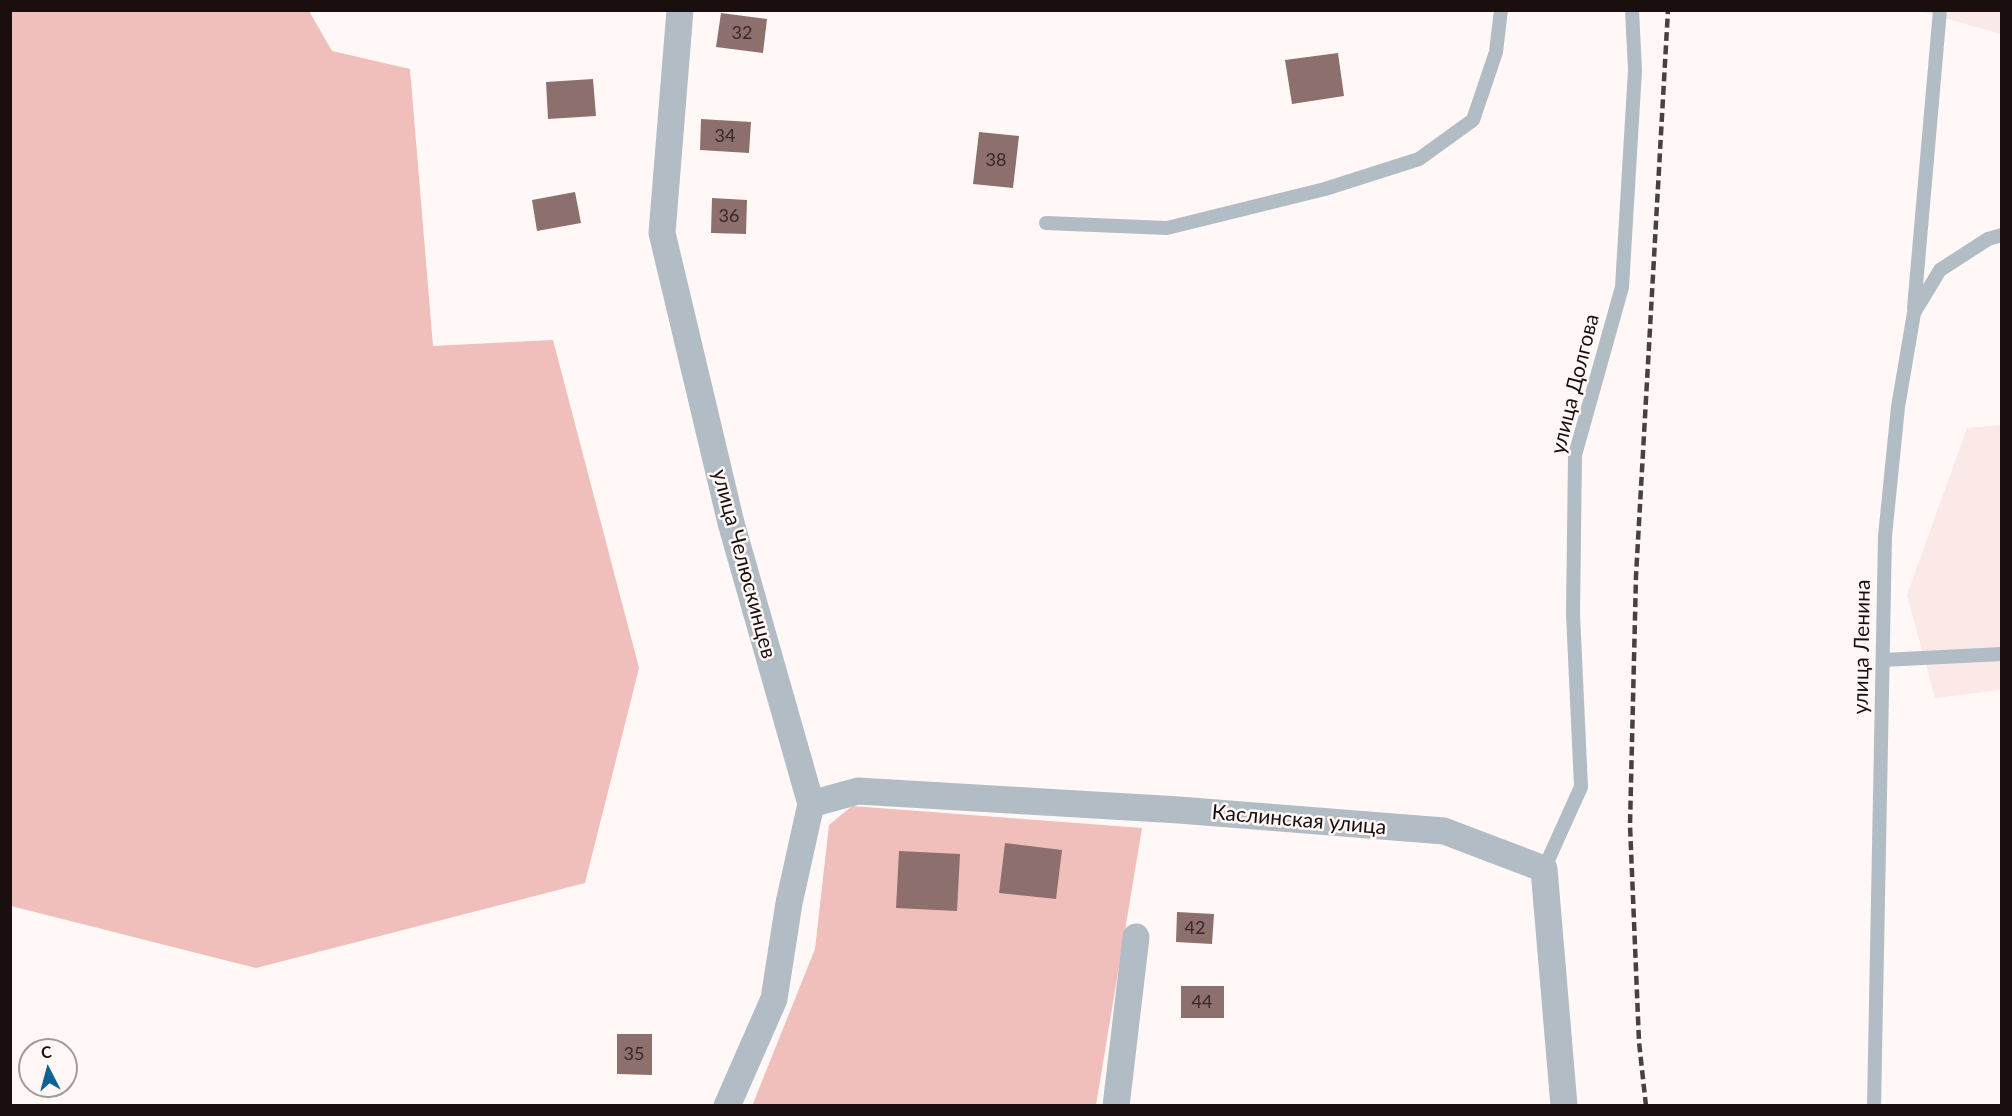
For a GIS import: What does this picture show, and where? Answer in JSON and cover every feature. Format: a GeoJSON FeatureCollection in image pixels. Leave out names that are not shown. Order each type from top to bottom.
{"type":"FeatureCollection","features":[{"type":"Feature","properties":{"kind":"street","name":"улица Челюскинцев"},"geometry":{"type":"LineString","coordinates":[[680,10],[662,233],[731,523],[811,804],[789,903],[774,999],[727,1106]]}},
{"type":"Feature","properties":{"kind":"street","name":"Каслинская улица"},"geometry":{"type":"LineString","coordinates":[[811,804],[858,791],[1179,810],[1444,831],[1544,869]]}},
{"type":"Feature","properties":{"kind":"street"},"geometry":{"type":"LineString","coordinates":[[1544,869],[1564,1106]]}},
{"type":"Feature","properties":{"kind":"street"},"geometry":{"type":"LineString","coordinates":[[1116,1106],[1136,937]]}},
{"type":"Feature","properties":{"kind":"lane"},"geometry":{"type":"LineString","coordinates":[[1046,223],[1167,228],[1325,189],[1419,159],[1473,120],[1496,52],[1501,10]]}},
{"type":"Feature","properties":{"kind":"lane","name":"улица Долгова"},"geometry":{"type":"LineString","coordinates":[[1544,869],[1581,787],[1573,614],[1575,455],[1622,287],[1635,70],[1632,10]]}},
{"type":"Feature","properties":{"kind":"lane"},"geometry":{"type":"LineString","coordinates":[[1914,314],[1940,10]]}},
{"type":"Feature","properties":{"kind":"lane","name":"улица Ленина"},"geometry":{"type":"LineString","coordinates":[[1874,1106],[1885,536],[1898,407],[1914,314],[1940,270],[1988,239],[2001,235]]}},
{"type":"Feature","properties":{"kind":"lane"},"geometry":{"type":"LineString","coordinates":[[1883,660],[2001,654]]}},
{"type":"Feature","properties":{"kind":"shaded area"},"geometry":{"type":"Polygon","coordinates":[[[10,11],[309,11],[332,51],[410,69],[433,346],[553,340],[639,668],[585,883],[256,968],[11,906],[10,11]]]}},
{"type":"Feature","properties":{"kind":"shaded area"},"geometry":{"type":"Polygon","coordinates":[[[1919,11],[2001,11],[2001,34],[1919,11]]]}},
{"type":"Feature","properties":{"kind":"shaded area"},"geometry":{"type":"Polygon","coordinates":[[[2001,425],[2001,690],[1935,698],[1907,595],[1967,428],[2001,425]]]}},
{"type":"Feature","properties":{"kind":"shaded area"},"geometry":{"type":"Polygon","coordinates":[[[852,806],[1142,828],[1096,1105],[752,1106],[815,949],[829,825],[852,806]]]}},
{"type":"Feature","properties":{"kind":"building"},"geometry":{"type":"Polygon","coordinates":[[[721,13],[767,19],[763,53],[716,47],[721,13]]]}},
{"type":"Feature","properties":{"kind":"building"},"geometry":{"type":"Polygon","coordinates":[[[1338,53],[1344,96],[1292,104],[1285,60],[1338,53]]]}},
{"type":"Feature","properties":{"kind":"building"},"geometry":{"type":"Polygon","coordinates":[[[593,79],[596,116],[548,119],[546,82],[593,79]]]}},
{"type":"Feature","properties":{"kind":"building"},"geometry":{"type":"Polygon","coordinates":[[[701,119],[751,122],[749,153],[700,150],[701,119]]]}},
{"type":"Feature","properties":{"kind":"building"},"geometry":{"type":"Polygon","coordinates":[[[979,132],[1019,136],[1013,188],[973,184],[979,132]]]}},
{"type":"Feature","properties":{"kind":"building"},"geometry":{"type":"Polygon","coordinates":[[[575,192],[581,223],[537,231],[532,200],[575,192]]]}},
{"type":"Feature","properties":{"kind":"building"},"geometry":{"type":"Polygon","coordinates":[[[712,198],[747,200],[746,234],[711,233],[712,198]]]}},
{"type":"Feature","properties":{"kind":"building"},"geometry":{"type":"Polygon","coordinates":[[[1005,843],[1062,850],[1056,899],[999,893],[1005,843]]]}},
{"type":"Feature","properties":{"kind":"building"},"geometry":{"type":"Polygon","coordinates":[[[899,851],[960,854],[957,911],[896,908],[899,851]]]}},
{"type":"Feature","properties":{"kind":"building"},"geometry":{"type":"Polygon","coordinates":[[[1177,912],[1214,914],[1212,944],[1176,942],[1177,912]]]}},
{"type":"Feature","properties":{"kind":"building"},"geometry":{"type":"Polygon","coordinates":[[[1181,986],[1224,986],[1224,1018],[1181,1018],[1181,986]]]}},
{"type":"Feature","properties":{"kind":"building"},"geometry":{"type":"Polygon","coordinates":[[[617,1034],[652,1034],[652,1075],[617,1074],[617,1034]]]}},
{"type":"Feature","properties":{"kind":"railway"},"geometry":{"type":"LineString","coordinates":[[1646,1106],[1639,1042],[1630,825],[1636,576],[1668,10]]}}]}
